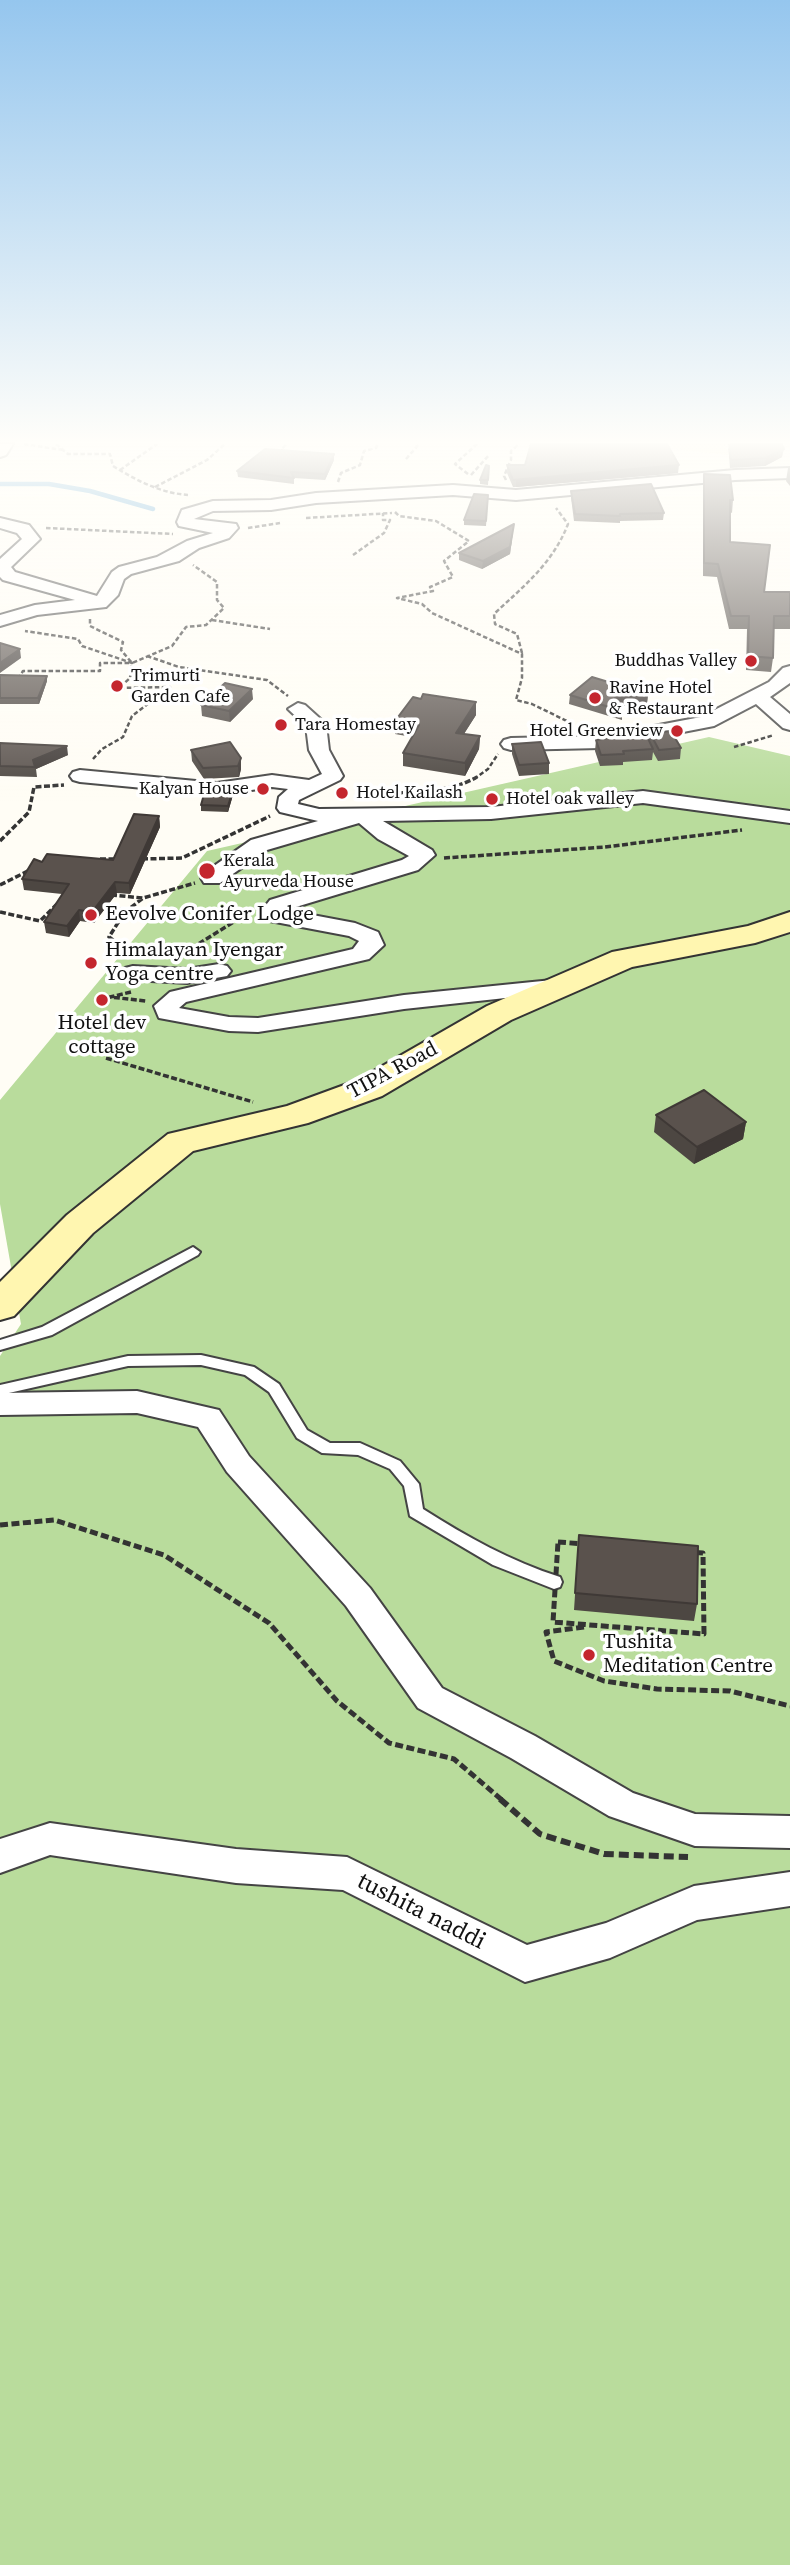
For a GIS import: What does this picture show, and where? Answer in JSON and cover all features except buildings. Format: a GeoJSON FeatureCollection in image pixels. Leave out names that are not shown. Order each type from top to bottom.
{"type":"FeatureCollection","features":[{"type":"Feature","properties":{"kind":"street"},"geometry":{"type":"LineString","coordinates":[[5,564],[1,567],[9,576],[100,603]]}},
{"type":"Feature","properties":{"kind":"street"},"geometry":{"type":"LineString","coordinates":[[5,620],[36,610],[100,603],[109,595],[112,580],[119,572],[148,564]]}},
{"type":"Feature","properties":{"kind":"street"},"geometry":{"type":"LineString","coordinates":[[511,744],[624,739],[707,722],[776,686],[790,672]]}},
{"type":"Feature","properties":{"kind":"street"},"geometry":{"type":"LineString","coordinates":[[757,695],[785,728]]}},
{"type":"Feature","properties":{"kind":"street"},"geometry":{"type":"LineString","coordinates":[[298,709],[316,724],[319,750],[333,776],[289,797],[287,808],[319,815],[530,811],[643,797],[790,817]]}},
{"type":"Feature","properties":{"kind":"street"},"geometry":{"type":"LineString","coordinates":[[80,776],[217,789],[272,781],[309,786]]}},
{"type":"Feature","properties":{"kind":"street"},"geometry":{"type":"LineString","coordinates":[[363,815],[386,834],[424,855],[416,861],[278,905],[270,914],[355,930],[370,937],[372,946],[361,954],[178,997],[166,1006],[167,1013],[229,1024],[258,1025],[404,1002],[568,985]]}},
{"type":"Feature","properties":{"kind":"street"},"geometry":{"type":"LineString","coordinates":[[212,878],[259,845],[363,815]]}},
{"type":"Feature","properties":{"kind":"street","name":"TIPA Road"},"geometry":{"type":"LineString","coordinates":[[0,1306],[80,1224],[181,1142],[296,1115],[370,1088],[499,1013],[623,959],[755,934],[790,921]]}},
{"type":"Feature","properties":{"kind":"street"},"geometry":{"type":"LineString","coordinates":[[141,973],[187,976],[228,970],[233,977],[205,989]]}},
{"type":"Feature","properties":{"kind":"street"},"geometry":{"type":"LineString","coordinates":[[0,1404],[137,1402],[208,1418],[238,1464],[358,1597],[430,1699],[523,1747],[622,1805],[695,1830],[790,1832]]}},
{"type":"Feature","properties":{"kind":"street","name":"tushita naddi"},"geometry":{"type":"LineString","coordinates":[[0,1856],[50,1839],[236,1866],[347,1874],[525,1964],[610,1940],[694,1903],[790,1889]]}},
{"type":"Feature","properties":{"kind":"lane"},"geometry":{"type":"LineString","coordinates":[[0,1345],[47,1331],[194,1252]]}},
{"type":"Feature","properties":{"kind":"lane"},"geometry":{"type":"LineString","coordinates":[[0,1390],[128,1361],[201,1360],[249,1371],[274,1388],[302,1434],[327,1449],[360,1449],[395,1465],[411,1485],[416,1512],[473,1550],[521,1572],[554,1582]]}},
{"type":"Feature","properties":{"kind":"path"},"geometry":{"type":"LineString","coordinates":[[16,681],[23,671],[38,669],[74,673],[100,671],[100,663],[132,663],[172,646],[186,627],[205,625],[224,608],[217,600],[220,588],[218,582],[188,564]]}},
{"type":"Feature","properties":{"kind":"path"},"geometry":{"type":"LineString","coordinates":[[446,564],[453,577],[430,587],[433,591],[397,598],[422,604],[432,613],[522,654]]}},
{"type":"Feature","properties":{"kind":"path"},"geometry":{"type":"LineString","coordinates":[[548,564],[538,576],[494,614],[495,624],[517,634],[522,654],[522,678],[516,700],[532,704],[554,717],[575,724]]}},
{"type":"Feature","properties":{"kind":"path"},"geometry":{"type":"LineString","coordinates":[[0,841],[29,812],[34,787],[69,785],[102,749],[123,737],[132,716],[170,687],[119,688],[130,678],[132,663],[121,650],[123,642],[90,626],[90,618],[83,613],[100,603]]}},
{"type":"Feature","properties":{"kind":"path"},"geometry":{"type":"LineString","coordinates":[[5,620],[2,624],[4,630],[22,630],[78,639],[82,646],[132,663]]}},
{"type":"Feature","properties":{"kind":"path"},"geometry":{"type":"LineString","coordinates":[[212,620],[270,629]]}},
{"type":"Feature","properties":{"kind":"path"},"geometry":{"type":"LineString","coordinates":[[146,655],[179,667],[267,681],[291,697],[298,709]]}},
{"type":"Feature","properties":{"kind":"path"},"geometry":{"type":"LineString","coordinates":[[734,747],[771,737],[785,728]]}},
{"type":"Feature","properties":{"kind":"path"},"geometry":{"type":"LineString","coordinates":[[416,861],[726,834],[790,817]]}},
{"type":"Feature","properties":{"kind":"path"},"geometry":{"type":"LineString","coordinates":[[104,895],[143,898],[212,878]]}},
{"type":"Feature","properties":{"kind":"path"},"geometry":{"type":"LineString","coordinates":[[143,898],[128,910],[109,937],[140,959],[141,973],[257,908]]}},
{"type":"Feature","properties":{"kind":"path"},"geometry":{"type":"LineString","coordinates":[[0,912],[40,922],[59,902]]}},
{"type":"Feature","properties":{"kind":"path"},"geometry":{"type":"LineString","coordinates":[[87,905],[128,910]]}},
{"type":"Feature","properties":{"kind":"path"},"geometry":{"type":"LineString","coordinates":[[106,1058],[296,1115]]}},
{"type":"Feature","properties":{"kind":"path"},"geometry":{"type":"LineString","coordinates":[[0,1525],[54,1520],[164,1555],[269,1623],[337,1701],[389,1742],[454,1759],[540,1834],[604,1854],[697,1857]]}},
{"type":"Feature","properties":{"kind":"path"},"geometry":{"type":"LineString","coordinates":[[558,1542],[703,1553],[704,1634],[553,1622],[554,1582],[558,1542]]}},
{"type":"Feature","properties":{"kind":"path"},"geometry":{"type":"LineString","coordinates":[[591,1626],[546,1632],[554,1661],[604,1681],[657,1689],[730,1690],[790,1706]]}},
{"type":"Feature","properties":{"kind":"green space"},"geometry":{"type":"Polygon","coordinates":[[[709,737],[790,756],[790,2565],[0,2565],[0,1356],[21,1324],[0,1204],[0,1100],[207,851],[709,737]]]}},
{"type":"Feature","properties":{"kind":"place","name":"Buddhas Valley"},"geometry":{"type":"Point","coordinates":[751,661]}},
{"type":"Feature","properties":{"kind":"place","name":"Trimurti Garden Cafe"},"geometry":{"type":"Point","coordinates":[117,686]}},
{"type":"Feature","properties":{"kind":"place","name":"Ravine Hotel & Restaurant"},"geometry":{"type":"Point","coordinates":[595,698]}},
{"type":"Feature","properties":{"kind":"place","name":"Tara Homestay"},"geometry":{"type":"Point","coordinates":[281,725]}},
{"type":"Feature","properties":{"kind":"place","name":"Hotel Greenview"},"geometry":{"type":"Point","coordinates":[677,731]}},
{"type":"Feature","properties":{"kind":"place","name":"Kalyan House"},"geometry":{"type":"Point","coordinates":[263,789]}},
{"type":"Feature","properties":{"kind":"place","name":"Hotel Kailash"},"geometry":{"type":"Point","coordinates":[342,793]}},
{"type":"Feature","properties":{"kind":"place","name":"Hotel oak valley"},"geometry":{"type":"Point","coordinates":[492,799]}},
{"type":"Feature","properties":{"kind":"place","name":"Kerala Ayurveda House"},"geometry":{"type":"Point","coordinates":[207,871]}},
{"type":"Feature","properties":{"kind":"place","name":"Eevolve Conifer Lodge"},"geometry":{"type":"Point","coordinates":[91,915]}},
{"type":"Feature","properties":{"kind":"place","name":"Himalayan Iyengar Yoga centre"},"geometry":{"type":"Point","coordinates":[91,963]}},
{"type":"Feature","properties":{"kind":"place","name":"Hotel dev cottage"},"geometry":{"type":"Point","coordinates":[102,1000]}},
{"type":"Feature","properties":{"kind":"place","name":"Tushita Meditation Centre"},"geometry":{"type":"Point","coordinates":[589,1655]}}]}
